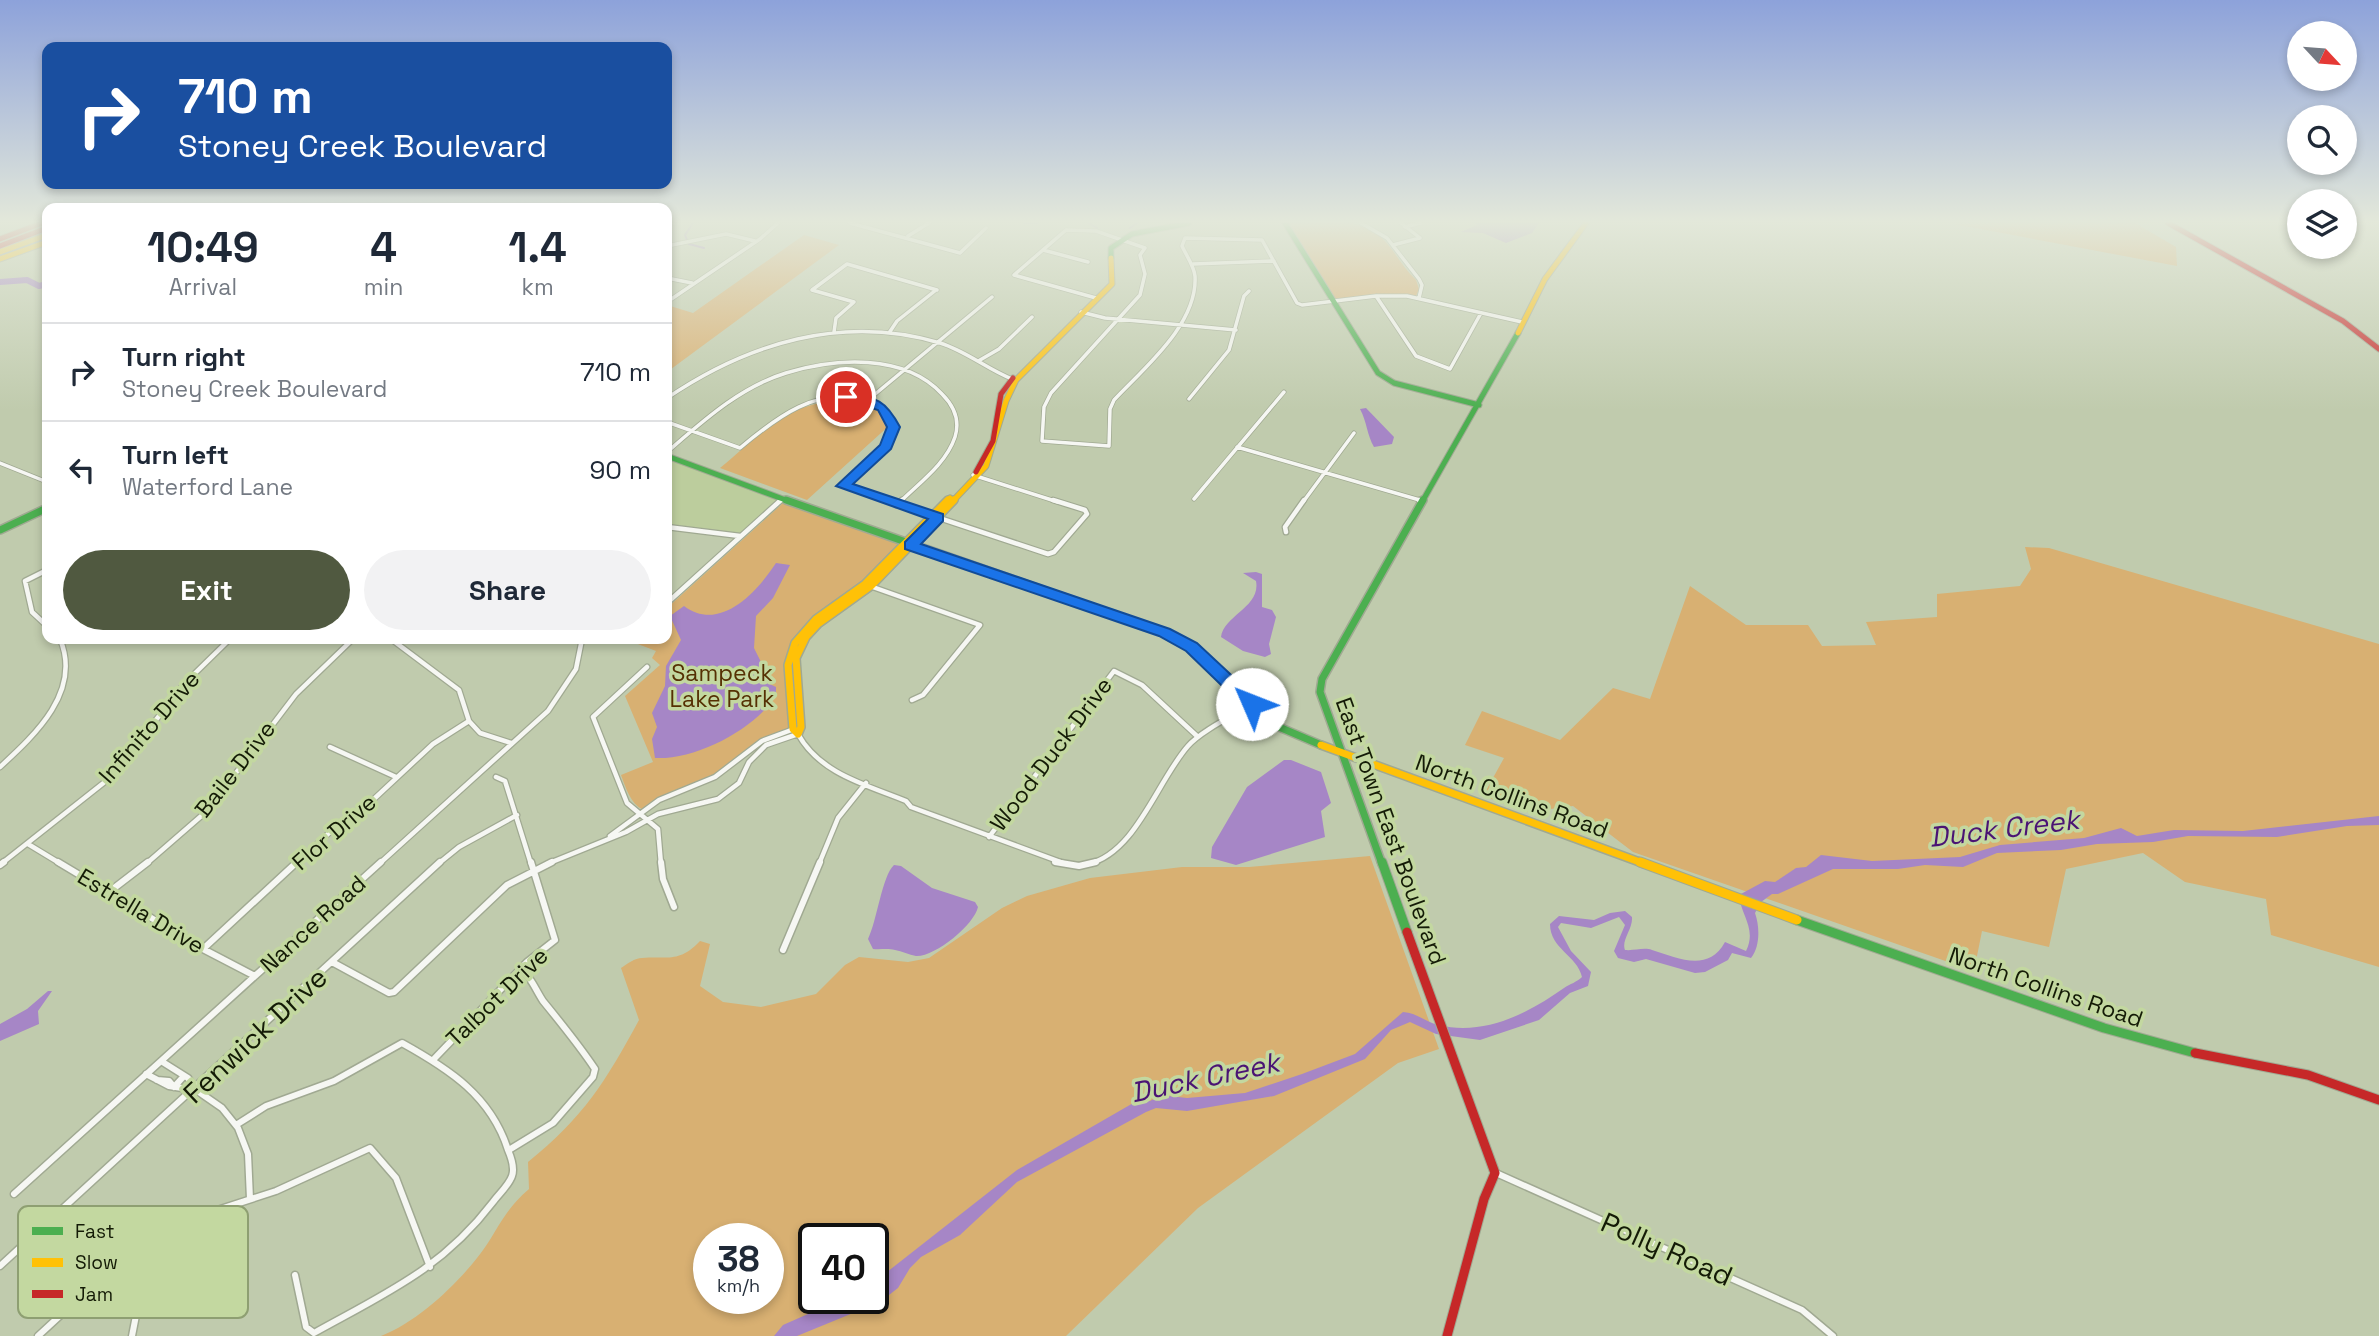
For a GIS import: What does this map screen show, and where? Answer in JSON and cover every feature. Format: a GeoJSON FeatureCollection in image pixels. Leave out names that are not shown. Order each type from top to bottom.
{"type":"FeatureCollection","features":[{"type":"Feature","properties":{"kind":"main road"},"geometry":{"type":"LineString","coordinates":[[1083,313],[1106,285]]}},
{"type":"Feature","properties":{"kind":"main road"},"geometry":{"type":"LineString","coordinates":[[798,730],[788,666],[795,643],[816,618],[868,585],[975,476],[996,447],[1006,395],[1014,380],[1111,285]]}},
{"type":"Feature","properties":{"kind":"main road"},"geometry":{"type":"LineString","coordinates":[[1324,285],[1382,377],[1394,383],[1479,405]]}},
{"type":"Feature","properties":{"kind":"main road","name":"East Town East Boulevard"},"geometry":{"type":"LineString","coordinates":[[1495,1173],[1320,692],[1322,679],[1479,405],[1543,285]]}},
{"type":"Feature","properties":{"kind":"main road"},"geometry":{"type":"LineString","coordinates":[[2279,285],[2343,321],[2379,349]]}},
{"type":"Feature","properties":{"kind":"main road","name":"North Collins Road"},"geometry":{"type":"LineString","coordinates":[[672,456],[782,499],[1165,633],[1192,647],[1279,727],[1342,754],[1780,914],[2104,1028],[2197,1054],[2308,1075],[2379,1100]]}},
{"type":"Feature","properties":{"kind":"main road"},"geometry":{"type":"LineString","coordinates":[[0,530],[42,510]]}},
{"type":"Feature","properties":{"kind":"main road"},"geometry":{"type":"LineString","coordinates":[[1322,746],[1331,743],[1334,733]]}},
{"type":"Feature","properties":{"kind":"main road"},"geometry":{"type":"LineString","coordinates":[[1447,1336],[1484,1199],[1495,1173]]}},
{"type":"Feature","properties":{"kind":"street"},"geometry":{"type":"LineString","coordinates":[[672,298],[690,285]]}},
{"type":"Feature","properties":{"kind":"street"},"geometry":{"type":"LineString","coordinates":[[818,285],[812,290],[854,302],[836,318],[834,332]]}},
{"type":"Feature","properties":{"kind":"street"},"geometry":{"type":"LineString","coordinates":[[889,332],[897,321],[937,290],[921,285]]}},
{"type":"Feature","properties":{"kind":"street"},"geometry":{"type":"LineString","coordinates":[[1051,285],[1096,298]]}},
{"type":"Feature","properties":{"kind":"street"},"geometry":{"type":"LineString","coordinates":[[1142,285],[1140,295],[1051,393],[1044,407],[1042,441],[1109,446],[1110,409],[1114,400],[1173,338],[1195,285]]}},
{"type":"Feature","properties":{"kind":"street"},"geometry":{"type":"LineString","coordinates":[[1287,285],[1297,303],[1308,306],[1376,296],[1419,298],[1522,322]]}},
{"type":"Feature","properties":{"kind":"street"},"geometry":{"type":"LineString","coordinates":[[1419,298],[1422,285]]}},
{"type":"Feature","properties":{"kind":"street"},"geometry":{"type":"LineString","coordinates":[[1189,399],[1229,350],[1244,296],[1249,291]]}},
{"type":"Feature","properties":{"kind":"street"},"geometry":{"type":"LineString","coordinates":[[1376,296],[1416,356],[1450,369],[1481,313]]}},
{"type":"Feature","properties":{"kind":"street"},"geometry":{"type":"LineString","coordinates":[[868,400],[992,297]]}},
{"type":"Feature","properties":{"kind":"street"},"geometry":{"type":"LineString","coordinates":[[1083,313],[1236,330]]}},
{"type":"Feature","properties":{"kind":"street"},"geometry":{"type":"LineString","coordinates":[[979,361],[1013,338],[1032,317]]}},
{"type":"Feature","properties":{"kind":"street"},"geometry":{"type":"LineString","coordinates":[[672,394],[702,373],[743,353],[786,340],[834,332],[889,332],[940,342],[1014,380]]}},
{"type":"Feature","properties":{"kind":"street"},"geometry":{"type":"LineString","coordinates":[[672,449],[692,431],[752,387],[788,372],[838,363],[883,365],[923,378],[941,391],[954,409],[956,430],[943,459],[897,505]]}},
{"type":"Feature","properties":{"kind":"street"},"geometry":{"type":"LineString","coordinates":[[1194,499],[1284,392]]}},
{"type":"Feature","properties":{"kind":"street"},"geometry":{"type":"LineString","coordinates":[[672,424],[740,448],[782,414],[806,402],[835,397],[868,400],[887,411],[894,431],[886,446],[843,486],[1052,554],[1087,512],[975,476]]}},
{"type":"Feature","properties":{"kind":"street"},"geometry":{"type":"LineString","coordinates":[[1286,532],[1285,527],[1323,471],[1354,433]]}},
{"type":"Feature","properties":{"kind":"street"},"geometry":{"type":"LineString","coordinates":[[1238,446],[1423,501]]}},
{"type":"Feature","properties":{"kind":"street"},"geometry":{"type":"LineString","coordinates":[[0,463],[42,480]]}},
{"type":"Feature","properties":{"kind":"street"},"geometry":{"type":"LineString","coordinates":[[672,598],[782,499]]}},
{"type":"Feature","properties":{"kind":"street"},"geometry":{"type":"LineString","coordinates":[[672,528],[741,536]]}},
{"type":"Feature","properties":{"kind":"street"},"geometry":{"type":"LineString","coordinates":[[42,572],[25,581],[32,612],[42,621]]}},
{"type":"Feature","properties":{"kind":"street"},"geometry":{"type":"LineString","coordinates":[[868,585],[980,625],[923,695],[912,700]]}},
{"type":"Feature","properties":{"kind":"street"},"geometry":{"type":"LineString","coordinates":[[0,767],[30,738],[49,714],[63,688],[68,664],[62,644]]}},
{"type":"Feature","properties":{"kind":"street","name":"Infinito Drive"},"geometry":{"type":"LineString","coordinates":[[0,865],[111,777],[185,683],[225,644]]}},
{"type":"Feature","properties":{"kind":"street","name":"Baile Drive"},"geometry":{"type":"LineString","coordinates":[[109,892],[217,801],[290,696],[311,672],[347,644]]}},
{"type":"Feature","properties":{"kind":"street"},"geometry":{"type":"LineString","coordinates":[[398,644],[459,690],[469,721],[486,736],[512,744]]}},
{"type":"Feature","properties":{"kind":"street","name":"Nance Road"},"geometry":{"type":"LineString","coordinates":[[14,1194],[512,744],[566,689],[581,659],[583,644]]}},
{"type":"Feature","properties":{"kind":"street"},"geometry":{"type":"LineString","coordinates":[[647,667],[593,718],[627,803],[649,820],[661,836],[663,879],[674,907]]}},
{"type":"Feature","properties":{"kind":"street","name":"Wood Duck Drive"},"geometry":{"type":"LineString","coordinates":[[989,837],[1114,671],[1142,685],[1198,737]]}},
{"type":"Feature","properties":{"kind":"street"},"geometry":{"type":"LineString","coordinates":[[798,730],[802,746],[821,764],[906,801],[911,807],[1054,862],[1079,866],[1101,861],[1123,844],[1189,744],[1252,704]]}},
{"type":"Feature","properties":{"kind":"street","name":"Flor Drive"},"geometry":{"type":"LineString","coordinates":[[203,949],[276,884],[314,845],[433,744],[469,721]]}},
{"type":"Feature","properties":{"kind":"street"},"geometry":{"type":"LineString","coordinates":[[601,843],[667,795],[723,772],[762,741],[798,730]]}},
{"type":"Feature","properties":{"kind":"street"},"geometry":{"type":"LineString","coordinates":[[332,962],[389,993],[394,992],[497,892],[535,869],[601,843],[649,820],[676,809],[718,799],[739,783],[749,762],[766,745],[798,730]]}},
{"type":"Feature","properties":{"kind":"street"},"geometry":{"type":"LineString","coordinates":[[330,747],[396,777]]}},
{"type":"Feature","properties":{"kind":"street","name":"Talbot Drive"},"geometry":{"type":"LineString","coordinates":[[433,1060],[520,969],[555,938],[505,781],[496,776]]}},
{"type":"Feature","properties":{"kind":"street"},"geometry":{"type":"LineString","coordinates":[[783,950],[838,818],[866,783]]}},
{"type":"Feature","properties":{"kind":"street","name":"Fenwick Drive"},"geometry":{"type":"LineString","coordinates":[[67,1206],[459,847],[517,815]]}},
{"type":"Feature","properties":{"kind":"street","name":"Estrella Drive"},"geometry":{"type":"LineString","coordinates":[[28,844],[203,949],[255,976]]}},
{"type":"Feature","properties":{"kind":"street"},"geometry":{"type":"LineString","coordinates":[[509,1150],[554,1123],[593,1077],[595,1069],[563,1022],[541,999],[530,977],[520,969]]}},
{"type":"Feature","properties":{"kind":"street"},"geometry":{"type":"LineString","coordinates":[[236,1125],[266,1107],[334,1081],[402,1043],[460,1076],[481,1097],[498,1123],[509,1150],[514,1174],[477,1223],[430,1267],[378,1299],[314,1333],[306,1327],[295,1275]]}},
{"type":"Feature","properties":{"kind":"street"},"geometry":{"type":"LineString","coordinates":[[162,1061],[184,1075],[196,1090],[222,1108],[236,1125],[248,1154],[250,1199]]}},
{"type":"Feature","properties":{"kind":"street"},"geometry":{"type":"LineString","coordinates":[[146,1074],[184,1091],[196,1090]]}},
{"type":"Feature","properties":{"kind":"street"},"geometry":{"type":"LineString","coordinates":[[174,1087],[184,1075]]}},
{"type":"Feature","properties":{"kind":"street"},"geometry":{"type":"LineString","coordinates":[[229,1206],[276,1191],[370,1148],[397,1178],[430,1267]]}},
{"type":"Feature","properties":{"kind":"street","name":"Polly Road"},"geometry":{"type":"LineString","coordinates":[[1495,1173],[1802,1310],[1833,1336]]}},
{"type":"Feature","properties":{"kind":"street","name":"Fenwick Drive"},"geometry":{"type":"LineString","coordinates":[[0,1266],[18,1250]]}},
{"type":"Feature","properties":{"kind":"street"},"geometry":{"type":"LineString","coordinates":[[38,1336],[58,1318]]}},
{"type":"Feature","properties":{"kind":"street"},"geometry":{"type":"LineString","coordinates":[[132,1336],[136,1318]]}},
{"type":"Feature","properties":{"kind":"shaded area"},"geometry":{"type":"Polygon","coordinates":[[[1366,408],[1394,437],[1392,444],[1374,447],[1360,409],[1366,408]]]}},
{"type":"Feature","properties":{"kind":"shaded area"},"geometry":{"type":"Polygon","coordinates":[[[672,461],[779,500],[742,534],[672,525],[672,461]]]}},
{"type":"Feature","properties":{"kind":"shaded area"},"geometry":{"type":"Polygon","coordinates":[[[776,563],[790,565],[773,598],[756,616],[754,648],[761,662],[763,681],[776,687],[776,696],[753,720],[722,740],[688,754],[655,758],[652,739],[657,727],[652,713],[665,686],[666,666],[681,640],[672,615],[684,606],[698,613],[711,615],[724,612],[748,596],[776,563]]]}},
{"type":"Feature","properties":{"kind":"shaded area"},"geometry":{"type":"Polygon","coordinates":[[[1243,573],[1262,574],[1262,607],[1272,610],[1276,617],[1269,644],[1271,654],[1265,657],[1243,651],[1221,637],[1228,623],[1248,604],[1256,590],[1256,581],[1243,573]]]}},
{"type":"Feature","properties":{"kind":"shaded area"},"geometry":{"type":"Polygon","coordinates":[[[1284,760],[1291,760],[1321,772],[1331,803],[1321,811],[1325,837],[1236,865],[1211,858],[1212,847],[1247,787],[1284,760]]]}},
{"type":"Feature","properties":{"kind":"shaded area"},"geometry":{"type":"Polygon","coordinates":[[[2379,816],[2379,825],[2347,826],[2277,837],[2188,836],[2153,842],[1997,853],[1963,867],[1925,865],[1898,869],[1833,869],[1778,894],[1772,894],[1761,902],[1755,913],[1758,937],[1751,958],[1732,953],[1728,960],[1705,972],[1695,973],[1646,959],[1634,962],[1618,958],[1614,951],[1625,925],[1619,917],[1591,928],[1561,923],[1558,927],[1571,951],[1591,972],[1588,986],[1570,993],[1539,1020],[1480,1040],[1436,1034],[1410,1022],[1391,1030],[1365,1059],[1274,1096],[1187,1111],[1156,1108],[1146,1112],[1017,1182],[960,1235],[921,1257],[910,1268],[898,1288],[889,1295],[889,1270],[1017,1170],[1135,1102],[1150,1101],[1161,1095],[1187,1098],[1245,1093],[1302,1074],[1355,1054],[1403,1012],[1438,1025],[1472,1028],[1505,1020],[1535,1006],[1582,977],[1575,963],[1551,933],[1550,924],[1559,916],[1594,920],[1610,913],[1625,911],[1632,917],[1625,950],[1649,949],[1682,959],[1701,960],[1718,952],[1725,942],[1746,951],[1750,936],[1739,895],[1765,881],[1775,882],[1796,868],[1806,867],[1821,855],[1872,861],[1960,857],[2000,845],[2084,838],[2121,828],[2137,836],[2174,830],[2243,831],[2379,816]]]}},
{"type":"Feature","properties":{"kind":"shaded area"},"geometry":{"type":"Polygon","coordinates":[[[894,865],[901,866],[932,888],[975,902],[978,907],[962,931],[953,939],[924,955],[916,956],[892,949],[873,949],[868,939],[886,879],[894,865]]]}},
{"type":"Feature","properties":{"kind":"shaded area"},"geometry":{"type":"Polygon","coordinates":[[[48,991],[52,991],[38,1011],[39,1024],[0,1041],[0,1024],[27,1009],[48,991]]]}},
{"type":"Feature","properties":{"kind":"shaded area"},"geometry":{"type":"Polygon","coordinates":[[[808,1314],[851,1314],[797,1336],[774,1336],[783,1325],[808,1314]]]}},
{"type":"Feature","properties":{"kind":"green space"},"geometry":{"type":"Polygon","coordinates":[[[732,285],[784,285],[672,368],[672,307],[693,313],[732,285]]]}},
{"type":"Feature","properties":{"kind":"green space"},"geometry":{"type":"Polygon","coordinates":[[[1327,285],[1418,285],[1419,289],[1416,296],[1335,299],[1327,285]]]}},
{"type":"Feature","properties":{"kind":"green space"},"geometry":{"type":"Polygon","coordinates":[[[839,400],[869,404],[882,412],[891,424],[807,500],[720,468],[761,433],[788,415],[819,403],[839,400]]]}},
{"type":"Feature","properties":{"kind":"green space","name":"Sampeck Lake Park"},"geometry":{"type":"Polygon","coordinates":[[[783,503],[902,545],[791,647],[791,728],[766,738],[710,778],[674,791],[643,810],[632,799],[621,775],[653,762],[625,696],[660,665],[652,658],[656,651],[638,644],[672,644],[672,603],[783,503]]]}},
{"type":"Feature","properties":{"kind":"green space"},"geometry":{"type":"Polygon","coordinates":[[[2025,547],[2049,548],[2379,644],[2379,967],[2271,935],[2266,899],[2185,882],[2143,853],[2066,869],[2049,947],[1982,931],[1974,971],[1633,852],[1573,806],[1528,812],[1483,796],[1504,758],[1465,745],[1482,711],[1560,740],[1613,688],[1650,699],[1690,586],[1746,625],[1808,625],[1822,646],[1876,645],[1866,622],[1937,617],[1937,594],[2020,586],[2031,569],[2025,547]]]}},
{"type":"Feature","properties":{"kind":"green space"},"geometry":{"type":"Polygon","coordinates":[[[1370,856],[1439,1049],[1398,1063],[1198,1208],[1066,1336],[381,1336],[421,1313],[468,1269],[512,1206],[529,1189],[528,1162],[579,1114],[604,1080],[639,1020],[621,968],[631,962],[639,958],[680,956],[700,941],[710,944],[700,986],[723,1002],[761,1007],[816,994],[845,965],[859,957],[908,962],[929,958],[1002,908],[1027,896],[1090,878],[1182,867],[1249,867],[1370,856]]]}},
{"type":"Feature","properties":{"kind":"waterway"},"geometry":{"type":"LineString","coordinates":[[38,285],[42,285]]}},
{"type":"Feature","properties":{"kind":"traffic: fast"},"geometry":{"type":"LineString","coordinates":[[1324,285],[1378,373],[1394,383],[1479,405]]}},
{"type":"Feature","properties":{"kind":"traffic: fast"},"geometry":{"type":"LineString","coordinates":[[1407,932],[1320,692],[1322,679],[1518,333]]}},
{"type":"Feature","properties":{"kind":"traffic: fast"},"geometry":{"type":"LineString","coordinates":[[672,458],[911,546],[1165,633],[1192,647],[1279,727],[1321,745]]}},
{"type":"Feature","properties":{"kind":"traffic: fast"},"geometry":{"type":"LineString","coordinates":[[0,530],[42,510]]}},
{"type":"Feature","properties":{"kind":"traffic: fast"},"geometry":{"type":"LineString","coordinates":[[1797,920],[2104,1028],[2195,1053]]}},
{"type":"Feature","properties":{"kind":"traffic: slow"},"geometry":{"type":"LineString","coordinates":[[798,734],[801,727],[796,658],[806,637],[818,624],[871,586],[986,466],[1006,401],[1016,380],[1111,285]]}},
{"type":"Feature","properties":{"kind":"traffic: slow"},"geometry":{"type":"LineString","coordinates":[[1518,333],[1542,285]]}},
{"type":"Feature","properties":{"kind":"traffic: slow"},"geometry":{"type":"LineString","coordinates":[[798,734],[793,729],[788,665],[795,643],[816,619],[865,584],[950,498]]}},
{"type":"Feature","properties":{"kind":"traffic: slow"},"geometry":{"type":"LineString","coordinates":[[1321,745],[1797,920]]}},
{"type":"Feature","properties":{"kind":"traffic: jam"},"geometry":{"type":"LineString","coordinates":[[2279,285],[2343,321],[2379,349]]}},
{"type":"Feature","properties":{"kind":"traffic: jam"},"geometry":{"type":"LineString","coordinates":[[976,472],[993,441],[1001,394],[1013,378]]}},
{"type":"Feature","properties":{"kind":"traffic: jam"},"geometry":{"type":"LineString","coordinates":[[1407,932],[1495,1173],[1484,1199],[1447,1336]]}},
{"type":"Feature","properties":{"kind":"traffic: jam"},"geometry":{"type":"LineString","coordinates":[[2195,1053],[2308,1075],[2379,1100]]}},
{"type":"Feature","properties":{"kind":"route"},"geometry":{"type":"LineString","coordinates":[[846,397],[868,400],[883,408],[894,427],[886,446],[843,486],[938,517],[911,545],[1135,620],[1165,633],[1192,647],[1252,704]]}},
{"type":"Feature","properties":{"kind":"water label","name":"Duck Creek"},"geometry":{"type":"Point","coordinates":[2004,828]}},
{"type":"Feature","properties":{"kind":"water label","name":"Duck Creek"},"geometry":{"type":"Point","coordinates":[1205,1077]}}]}
